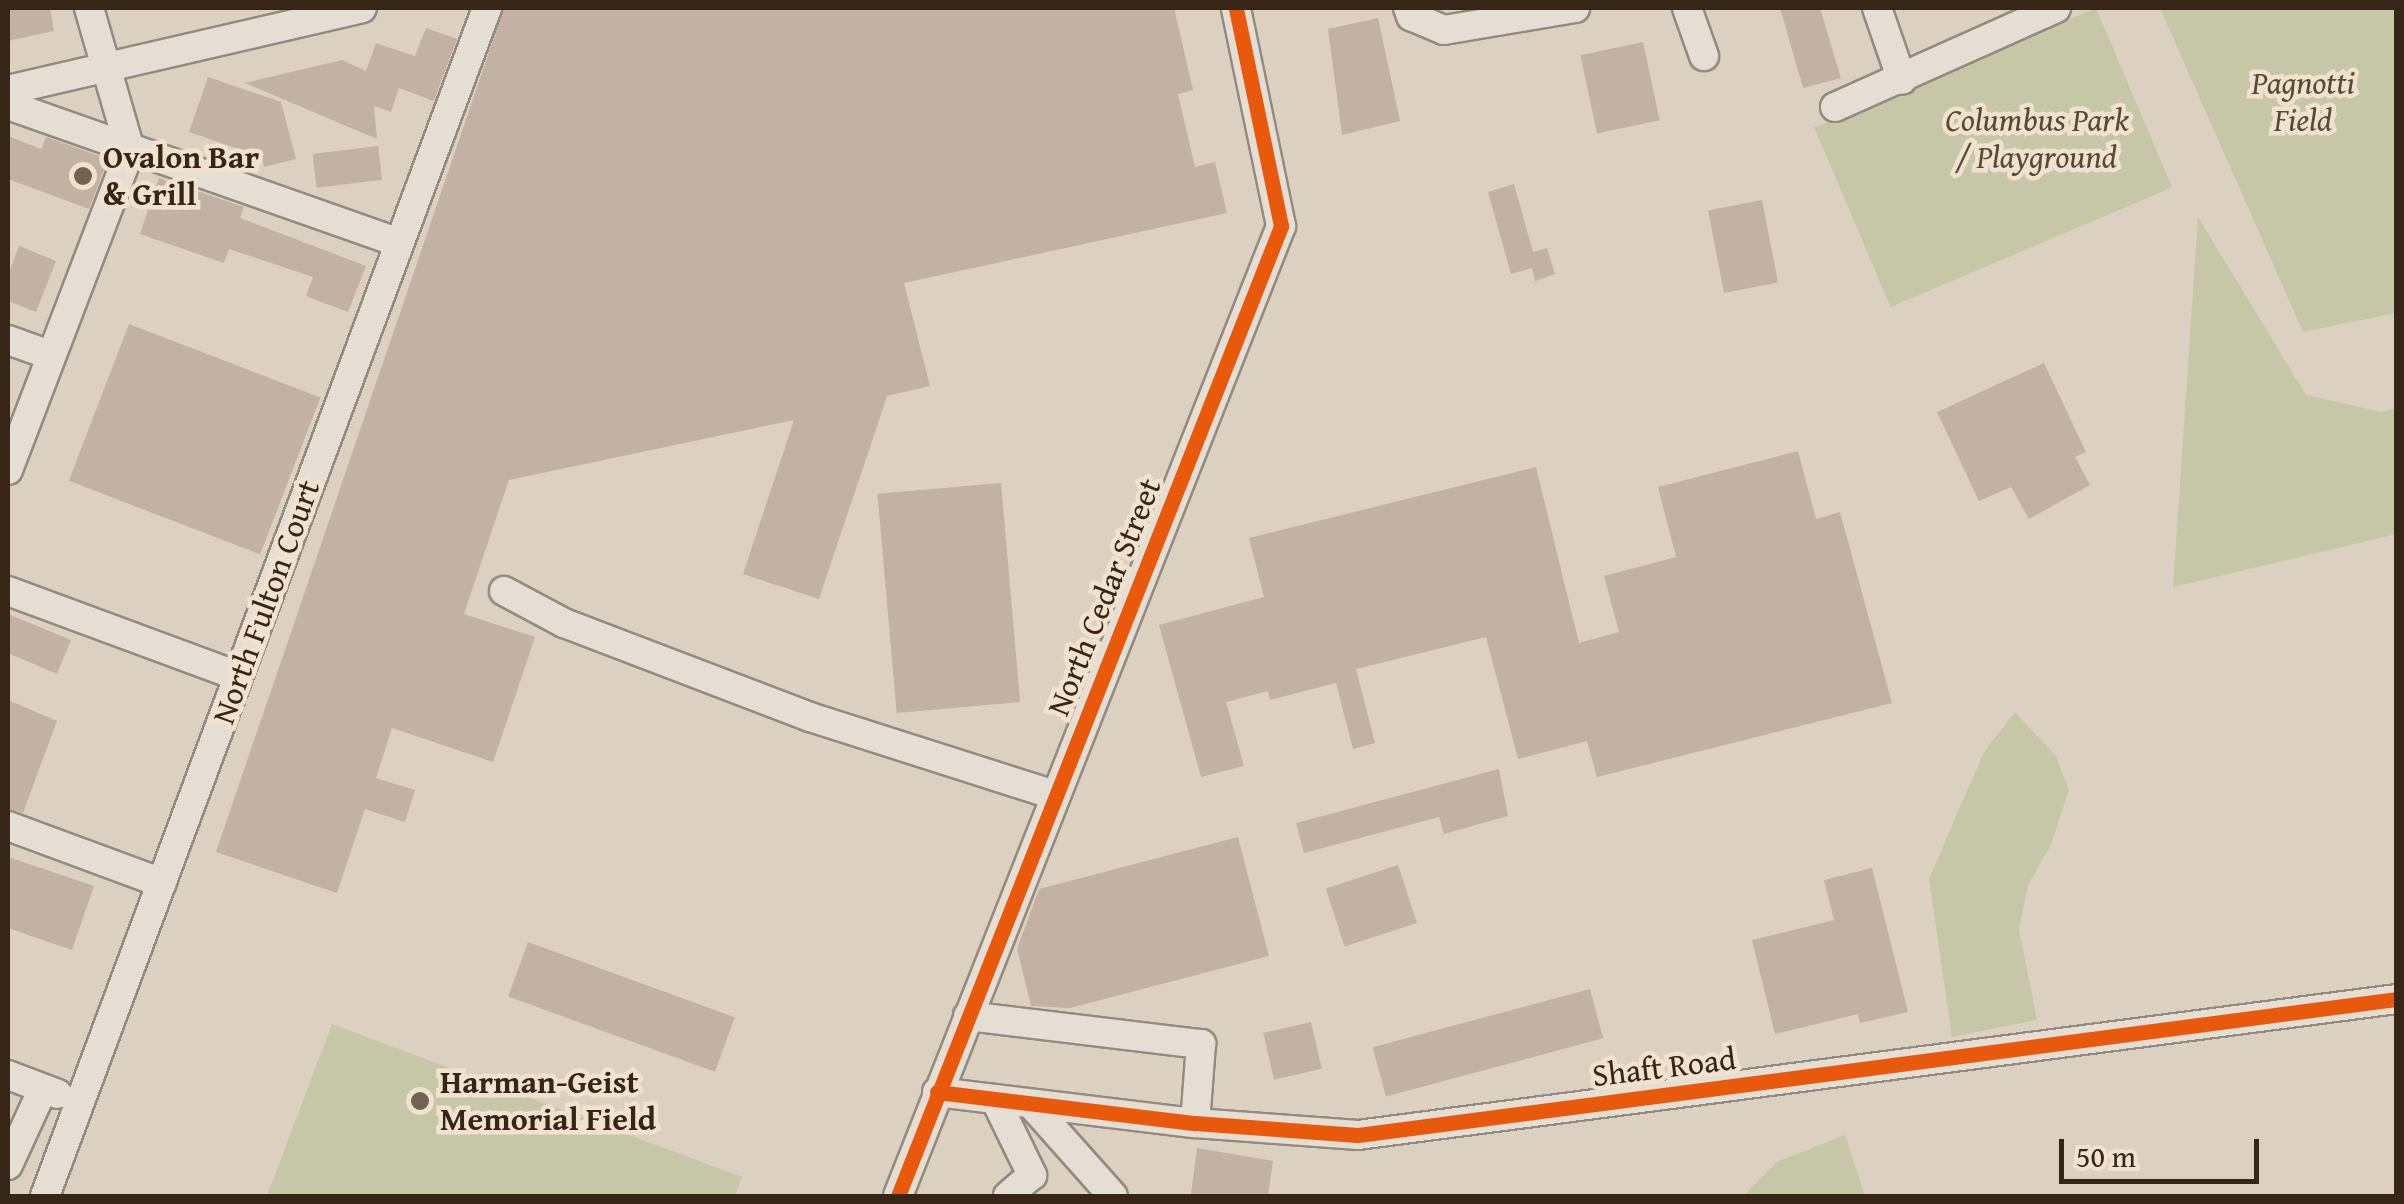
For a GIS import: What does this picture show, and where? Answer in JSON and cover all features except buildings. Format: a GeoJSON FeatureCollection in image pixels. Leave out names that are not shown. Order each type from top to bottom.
{"type":"FeatureCollection","features":[{"type":"Feature","properties":{"kind":"street"},"geometry":{"type":"LineString","coordinates":[[8,470],[130,150],[89,8]]}},
{"type":"Feature","properties":{"kind":"street"},"geometry":{"type":"LineString","coordinates":[[8,90],[362,8]]}},
{"type":"Feature","properties":{"kind":"street","name":"North Fulton Court"},"geometry":{"type":"LineString","coordinates":[[45,1196],[487,8]]}},
{"type":"Feature","properties":{"kind":"street","name":"North Cedar Street"},"geometry":{"type":"LineString","coordinates":[[908,1193],[937,1092],[1281,226],[1236,8]]}},
{"type":"Feature","properties":{"kind":"street"},"geometry":{"type":"LineString","coordinates":[[1408,8],[1411,16],[1444,30],[1576,8]]}},
{"type":"Feature","properties":{"kind":"street"},"geometry":{"type":"LineString","coordinates":[[1687,8],[1704,56]]}},
{"type":"Feature","properties":{"kind":"street"},"geometry":{"type":"LineString","coordinates":[[1876,8],[1902,80]]}},
{"type":"Feature","properties":{"kind":"street"},"geometry":{"type":"LineString","coordinates":[[1835,107],[2056,8]]}},
{"type":"Feature","properties":{"kind":"street"},"geometry":{"type":"LineString","coordinates":[[8,106],[399,243]]}},
{"type":"Feature","properties":{"kind":"street"},"geometry":{"type":"LineString","coordinates":[[8,340],[50,355]]}},
{"type":"Feature","properties":{"kind":"street"},"geometry":{"type":"LineString","coordinates":[[8,591],[238,676]]}},
{"type":"Feature","properties":{"kind":"street"},"geometry":{"type":"LineString","coordinates":[[504,591],[564,623],[810,717],[1055,795]]}},
{"type":"Feature","properties":{"kind":"street"},"geometry":{"type":"LineString","coordinates":[[8,826],[162,883]]}},
{"type":"Feature","properties":{"kind":"street","name":"Shaft Road"},"geometry":{"type":"LineString","coordinates":[[937,1092],[1194,1124],[1358,1134],[2396,999]]}},
{"type":"Feature","properties":{"kind":"street"},"geometry":{"type":"LineString","coordinates":[[968,1016],[1201,1044],[1194,1124]]}},
{"type":"Feature","properties":{"kind":"street"},"geometry":{"type":"LineString","coordinates":[[8,1076],[80,1102]]}},
{"type":"Feature","properties":{"kind":"street"},"geometry":{"type":"LineString","coordinates":[[8,1164],[43,1088]]}},
{"type":"Feature","properties":{"kind":"street"},"geometry":{"type":"LineString","coordinates":[[995,1099],[1032,1175],[1008,1196]]}},
{"type":"Feature","properties":{"kind":"street"},"geometry":{"type":"LineString","coordinates":[[1031,1104],[1114,1196]]}},
{"type":"Feature","properties":{"kind":"green space","name":"Columbus Park / Playground"},"geometry":{"type":"Polygon","coordinates":[[[2096,8],[2172,187],[1891,307],[1814,128],[2096,8]]]}},
{"type":"Feature","properties":{"kind":"green space","name":"Pagnotti Field"},"geometry":{"type":"Polygon","coordinates":[[[2160,8],[2396,8],[2396,313],[2303,332],[2160,8]]]}},
{"type":"Feature","properties":{"kind":"green space"},"geometry":{"type":"Polygon","coordinates":[[[2198,217],[2306,395],[2381,412],[2396,408],[2396,534],[2173,587],[2198,217]]]}},
{"type":"Feature","properties":{"kind":"green space"},"geometry":{"type":"Polygon","coordinates":[[[2015,712],[2056,756],[2069,790],[2051,845],[2028,885],[2019,929],[2037,1020],[1952,1037],[1929,879],[1984,752],[2015,712]]]}},
{"type":"Feature","properties":{"kind":"green space","name":"Harman-Geist Memorial Field"},"geometry":{"type":"Polygon","coordinates":[[[332,1024],[742,1177],[735,1196],[267,1196],[332,1024]]]}},
{"type":"Feature","properties":{"kind":"green space"},"geometry":{"type":"Polygon","coordinates":[[[1845,1135],[1865,1196],[1743,1196],[1777,1162],[1845,1135]]]}},
{"type":"Feature","properties":{"kind":"cycle path"},"geometry":{"type":"LineString","coordinates":[[898,1196],[1281,226],[1236,8]]}},
{"type":"Feature","properties":{"kind":"cycle path"},"geometry":{"type":"LineString","coordinates":[[937,1092],[1195,1123],[1358,1135],[2396,999]]}},
{"type":"Feature","properties":{"kind":"place","name":"Ovalon Bar & Grill"},"geometry":{"type":"Point","coordinates":[83,176]}},
{"type":"Feature","properties":{"kind":"place","name":"Harman-Geist Memorial Field"},"geometry":{"type":"Point","coordinates":[420,1101]}}]}
